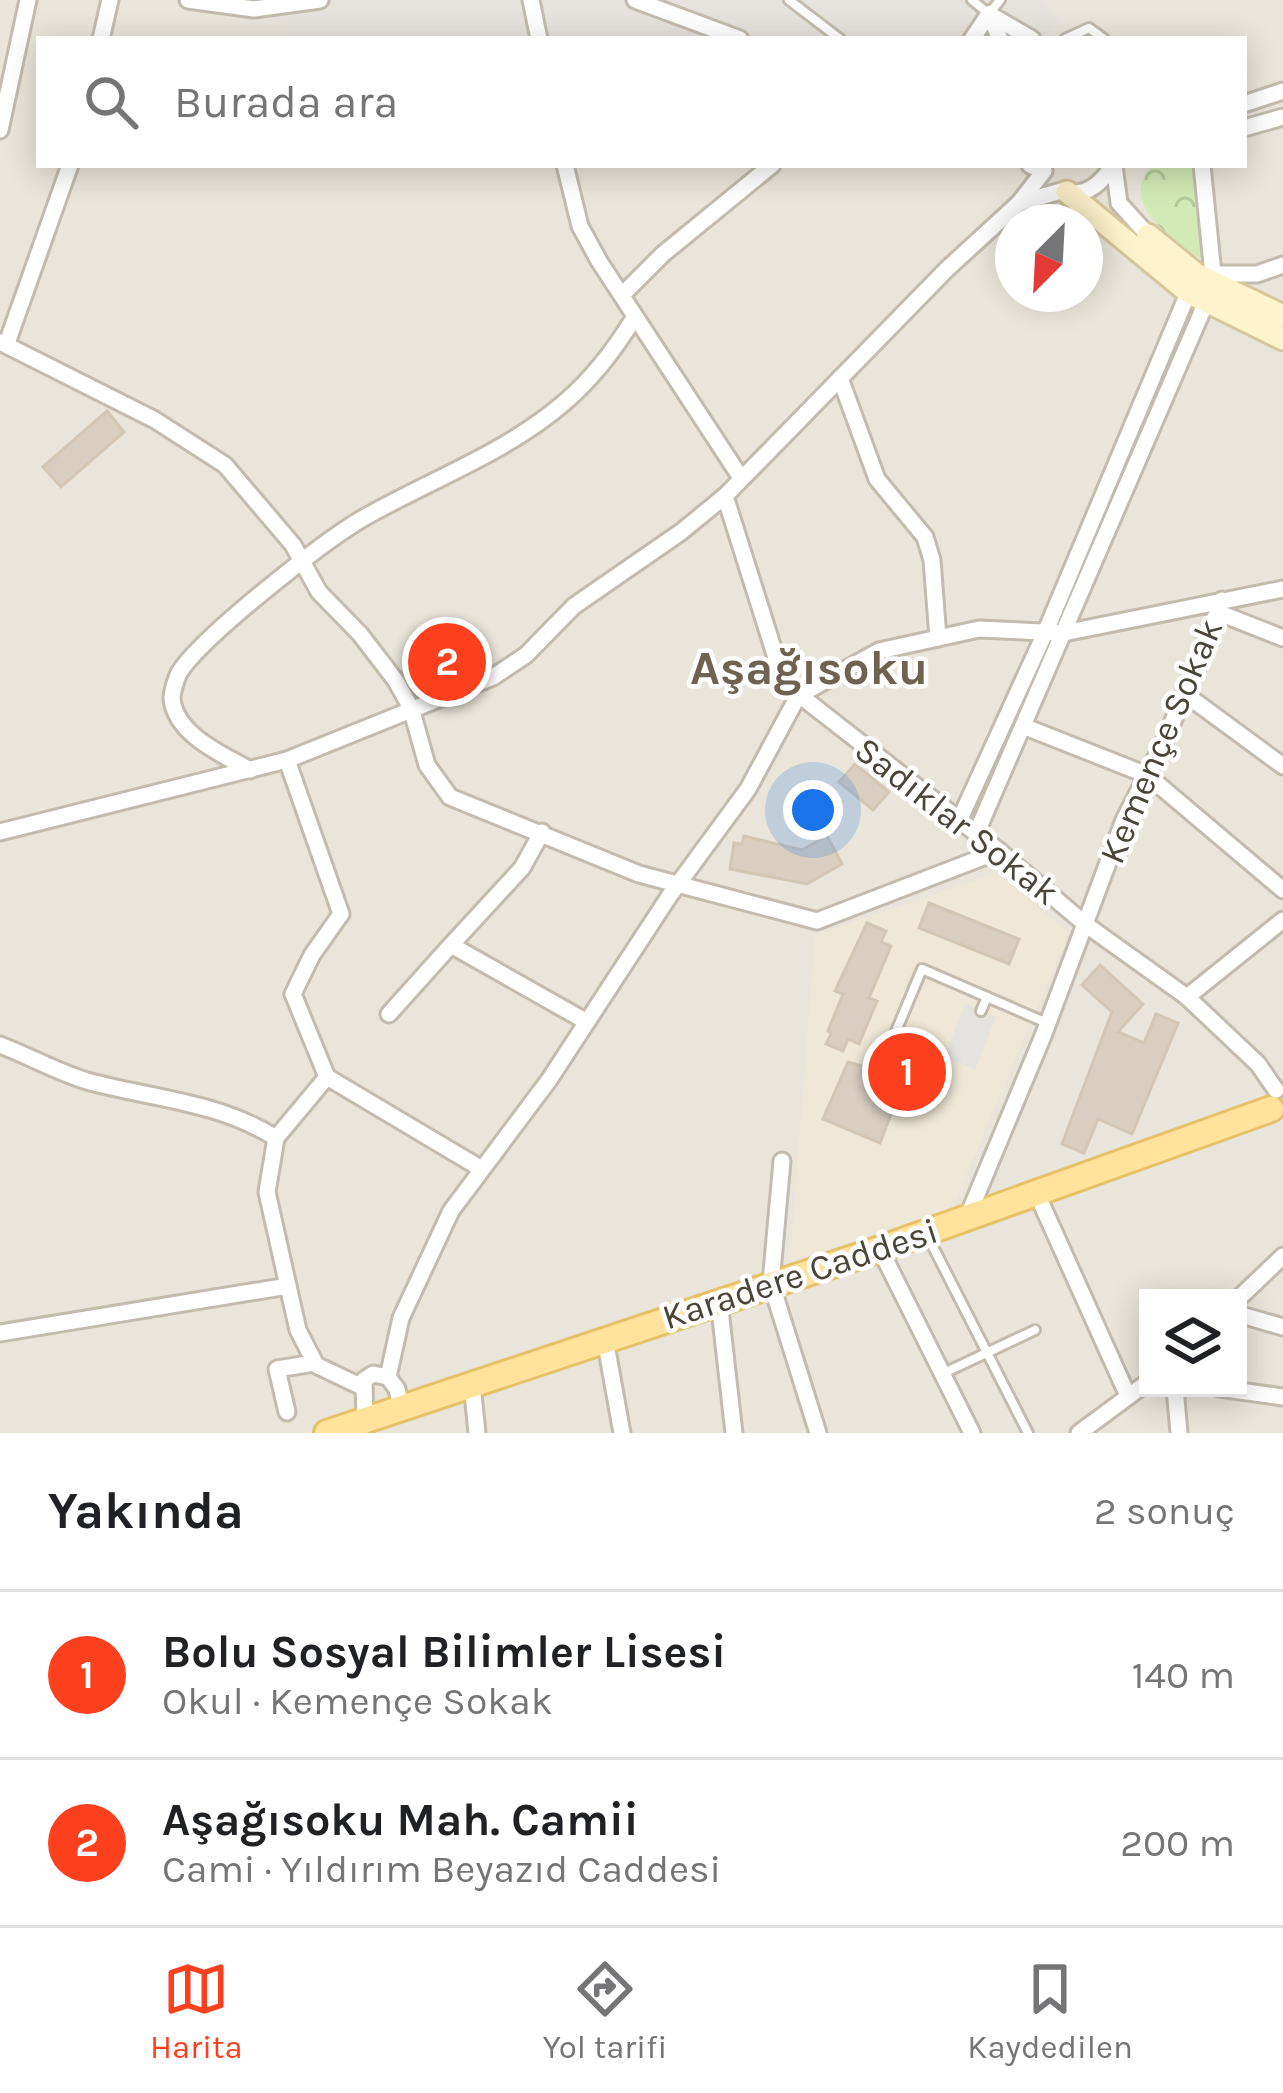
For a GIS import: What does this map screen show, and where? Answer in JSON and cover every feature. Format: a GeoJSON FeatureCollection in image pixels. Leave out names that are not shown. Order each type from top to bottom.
{"type":"FeatureCollection","features":[{"type":"Feature","properties":{"kind":"main road"},"geometry":{"type":"LineString","coordinates":[[1064,192],[1283,339]]}},
{"type":"Feature","properties":{"kind":"main road"},"geometry":{"type":"LineString","coordinates":[[1148,235],[1204,286],[1283,316]]}},
{"type":"Feature","properties":{"kind":"main road","name":"Karadere Caddesi"},"geometry":{"type":"LineString","coordinates":[[327,1433],[364,1427],[401,1408],[926,1233],[1278,1101]]}},
{"type":"Feature","properties":{"kind":"street"},"geometry":{"type":"LineString","coordinates":[[0,130],[28,0]]}},
{"type":"Feature","properties":{"kind":"street"},"geometry":{"type":"LineString","coordinates":[[102,36],[110,0]]}},
{"type":"Feature","properties":{"kind":"street"},"geometry":{"type":"LineString","coordinates":[[188,0],[254,9],[320,0]]}},
{"type":"Feature","properties":{"kind":"street"},"geometry":{"type":"LineString","coordinates":[[531,0],[538,36]]}},
{"type":"Feature","properties":{"kind":"street"},"geometry":{"type":"LineString","coordinates":[[634,0],[732,36]]}},
{"type":"Feature","properties":{"kind":"street"},"geometry":{"type":"LineString","coordinates":[[973,36],[988,14]]}},
{"type":"Feature","properties":{"kind":"street"},"geometry":{"type":"LineString","coordinates":[[988,14],[999,36]]}},
{"type":"Feature","properties":{"kind":"street"},"geometry":{"type":"LineString","coordinates":[[988,14],[1027,36]]}},
{"type":"Feature","properties":{"kind":"street"},"geometry":{"type":"LineString","coordinates":[[1247,103],[1283,91]]}},
{"type":"Feature","properties":{"kind":"street"},"geometry":{"type":"LineString","coordinates":[[1247,127],[1283,117]]}},
{"type":"Feature","properties":{"kind":"street"},"geometry":{"type":"LineString","coordinates":[[69,168],[3,343],[154,421],[225,465],[293,545],[320,592],[383,662],[411,708],[427,765],[450,797],[639,874],[817,920],[999,851]]}},
{"type":"Feature","properties":{"kind":"street"},"geometry":{"type":"LineString","coordinates":[[566,168],[580,226],[634,318],[741,478]]}},
{"type":"Feature","properties":{"kind":"street"},"geometry":{"type":"LineString","coordinates":[[622,295],[663,254],[768,168]]}},
{"type":"Feature","properties":{"kind":"street"},"geometry":{"type":"LineString","coordinates":[[0,832],[286,760],[493,677],[526,655],[574,606],[681,532],[724,496],[1018,203],[1038,168]]}},
{"type":"Feature","properties":{"kind":"street"},"geometry":{"type":"LineString","coordinates":[[1040,168],[1064,192]]}},
{"type":"Feature","properties":{"kind":"street"},"geometry":{"type":"LineString","coordinates":[[1018,203],[1064,192],[1083,194],[1111,168]]}},
{"type":"Feature","properties":{"kind":"street"},"geometry":{"type":"LineString","coordinates":[[1114,168],[1119,203],[1148,235]]}},
{"type":"Feature","properties":{"kind":"street"},"geometry":{"type":"LineString","coordinates":[[976,834],[1064,633],[1204,286],[1202,168]]}},
{"type":"Feature","properties":{"kind":"street"},"geometry":{"type":"LineString","coordinates":[[1204,286],[1283,265]]}},
{"type":"Feature","properties":{"kind":"street"},"geometry":{"type":"LineString","coordinates":[[959,820],[1204,286]]}},
{"type":"Feature","properties":{"kind":"street"},"geometry":{"type":"LineString","coordinates":[[250,770],[202,742],[179,719],[171,697],[178,674],[302,563],[362,519],[487,454],[564,404],[611,355],[634,318]]}},
{"type":"Feature","properties":{"kind":"street"},"geometry":{"type":"LineString","coordinates":[[840,378],[877,479],[925,537],[932,560],[938,638]]}},
{"type":"Feature","properties":{"kind":"street","name":"Sadıklar Sokak"},"geometry":{"type":"LineString","coordinates":[[724,496],[784,683],[1085,924],[1187,997],[1258,1064],[1278,1101]]}},
{"type":"Feature","properties":{"kind":"street"},"geometry":{"type":"LineString","coordinates":[[401,1408],[388,1376],[401,1318],[426,1258],[480,1168],[549,1080],[678,884],[748,789],[798,695],[879,651],[979,629],[1064,633],[1283,590]]}},
{"type":"Feature","properties":{"kind":"street"},"geometry":{"type":"LineString","coordinates":[[1219,606],[1283,638]]}},
{"type":"Feature","properties":{"kind":"street","name":"Kemençe Sokak"},"geometry":{"type":"LineString","coordinates":[[968,1218],[1124,820],[1185,694],[1219,606]]}},
{"type":"Feature","properties":{"kind":"street"},"geometry":{"type":"LineString","coordinates":[[1185,694],[1283,766]]}},
{"type":"Feature","properties":{"kind":"street"},"geometry":{"type":"LineString","coordinates":[[1023,726],[1148,775],[1283,890]]}},
{"type":"Feature","properties":{"kind":"street"},"geometry":{"type":"LineString","coordinates":[[286,760],[341,914],[293,994],[327,1077],[480,1168]]}},
{"type":"Feature","properties":{"kind":"street"},"geometry":{"type":"LineString","coordinates":[[389,1014],[522,868],[542,832]]}},
{"type":"Feature","properties":{"kind":"street"},"geometry":{"type":"LineString","coordinates":[[1187,997],[1283,920]]}},
{"type":"Feature","properties":{"kind":"street"},"geometry":{"type":"LineString","coordinates":[[451,945],[587,1022]]}},
{"type":"Feature","properties":{"kind":"street"},"geometry":{"type":"LineString","coordinates":[[0,1045],[86,1081],[197,1102],[250,1121],[276,1138]]}},
{"type":"Feature","properties":{"kind":"street"},"geometry":{"type":"LineString","coordinates":[[314,1363],[298,1330],[267,1192],[276,1138],[327,1077]]}},
{"type":"Feature","properties":{"kind":"street"},"geometry":{"type":"LineString","coordinates":[[782,1161],[771,1283],[818,1433]]}},
{"type":"Feature","properties":{"kind":"street"},"geometry":{"type":"LineString","coordinates":[[1037,1194],[1128,1396]]}},
{"type":"Feature","properties":{"kind":"street"},"geometry":{"type":"LineString","coordinates":[[880,1249],[972,1433]]}},
{"type":"Feature","properties":{"kind":"street"},"geometry":{"type":"LineString","coordinates":[[1247,1290],[1283,1256]]}},
{"type":"Feature","properties":{"kind":"street"},"geometry":{"type":"LineString","coordinates":[[0,1333],[288,1286]]}},
{"type":"Feature","properties":{"kind":"street"},"geometry":{"type":"LineString","coordinates":[[719,1301],[734,1433]]}},
{"type":"Feature","properties":{"kind":"street"},"geometry":{"type":"LineString","coordinates":[[1247,1317],[1283,1327]]}},
{"type":"Feature","properties":{"kind":"street"},"geometry":{"type":"LineString","coordinates":[[605,1339],[622,1433]]}},
{"type":"Feature","properties":{"kind":"street"},"geometry":{"type":"LineString","coordinates":[[287,1412],[277,1369],[314,1363],[362,1387]]}},
{"type":"Feature","properties":{"kind":"street"},"geometry":{"type":"LineString","coordinates":[[364,1427],[364,1380],[373,1374],[388,1376]]}},
{"type":"Feature","properties":{"kind":"street"},"geometry":{"type":"LineString","coordinates":[[472,1384],[477,1433]]}},
{"type":"Feature","properties":{"kind":"street"},"geometry":{"type":"LineString","coordinates":[[1079,1433],[1139,1388]]}},
{"type":"Feature","properties":{"kind":"street"},"geometry":{"type":"LineString","coordinates":[[1247,1392],[1283,1397]]}},
{"type":"Feature","properties":{"kind":"street"},"geometry":{"type":"LineString","coordinates":[[1176,1397],[1179,1433]]}},
{"type":"Feature","properties":{"kind":"lane"},"geometry":{"type":"LineString","coordinates":[[789,0],[836,36]]}},
{"type":"Feature","properties":{"kind":"lane"},"geometry":{"type":"LineString","coordinates":[[972,0],[988,14],[1000,0]]}},
{"type":"Feature","properties":{"kind":"lane"},"geometry":{"type":"LineString","coordinates":[[1072,36],[1089,28],[1100,36]]}},
{"type":"Feature","properties":{"kind":"lane"},"geometry":{"type":"LineString","coordinates":[[890,1048],[922,969],[1048,1023]]}},
{"type":"Feature","properties":{"kind":"lane"},"geometry":{"type":"LineString","coordinates":[[981,1011],[987,997]]}},
{"type":"Feature","properties":{"kind":"lane"},"geometry":{"type":"LineString","coordinates":[[926,1233],[1028,1433]]}},
{"type":"Feature","properties":{"kind":"lane"},"geometry":{"type":"LineString","coordinates":[[942,1373],[1035,1330]]}},
{"type":"Feature","properties":{"kind":"shaded area"},"geometry":{"type":"Polygon","coordinates":[[[0,0],[1283,0],[1283,1433],[0,1433],[0,0]]]}},
{"type":"Feature","properties":{"kind":"shaded area"},"geometry":{"type":"Polygon","coordinates":[[[271,0],[1043,0],[1061,21],[1048,36],[289,36],[287,22],[271,20],[271,0]]]}},
{"type":"Feature","properties":{"kind":"shaded area"},"geometry":{"type":"Polygon","coordinates":[[[996,873],[1069,933],[952,1209],[790,1261],[815,935],[996,873]]]}},
{"type":"Feature","properties":{"kind":"shaded area"},"geometry":{"type":"Polygon","coordinates":[[[965,1004],[996,1017],[975,1070],[944,1057],[965,1004]]]}},
{"type":"Feature","properties":{"kind":"green space"},"geometry":{"type":"Polygon","coordinates":[[[1151,168],[1191,168],[1204,261],[1154,220],[1141,194],[1151,168]]]}},
{"type":"Feature","properties":{"kind":"building"},"geometry":{"type":"Polygon","coordinates":[[[107,411],[124,432],[61,487],[43,467],[107,411]]]}},
{"type":"Feature","properties":{"kind":"building"},"geometry":{"type":"Polygon","coordinates":[[[430,645],[466,649],[463,676],[427,675],[430,645]]]}},
{"type":"Feature","properties":{"kind":"building"},"geometry":{"type":"Polygon","coordinates":[[[855,764],[889,792],[873,810],[839,782],[855,764]]]}},
{"type":"Feature","properties":{"kind":"building"},"geometry":{"type":"Polygon","coordinates":[[[744,836],[802,850],[827,836],[842,864],[807,884],[730,869],[734,843],[742,844],[744,836]]]}},
{"type":"Feature","properties":{"kind":"building"},"geometry":{"type":"Polygon","coordinates":[[[929,903],[1019,939],[1009,964],[919,928],[929,903]]]}},
{"type":"Feature","properties":{"kind":"building"},"geometry":{"type":"Polygon","coordinates":[[[867,923],[886,931],[881,942],[891,946],[869,998],[877,1001],[859,1044],[848,1039],[843,1051],[826,1044],[843,994],[835,991],[867,923]]]}},
{"type":"Feature","properties":{"kind":"building"},"geometry":{"type":"Polygon","coordinates":[[[1100,965],[1143,1004],[1118,1032],[1144,1043],[1156,1014],[1178,1023],[1132,1134],[1098,1119],[1084,1153],[1062,1144],[1112,1012],[1082,985],[1100,965]]]}},
{"type":"Feature","properties":{"kind":"building"},"geometry":{"type":"Polygon","coordinates":[[[848,1062],[882,1072],[880,1076],[902,1085],[880,1143],[823,1119],[848,1062]]]}},
{"type":"Feature","properties":{"kind":"place","name":"Aşağısoku Mah. Camii"},"geometry":{"type":"Point","coordinates":[447,662]}},
{"type":"Feature","properties":{"kind":"place","name":"Bolu Sosyal Bilimler Lisesi"},"geometry":{"type":"Point","coordinates":[907,1072]}},
{"type":"Feature","properties":{"kind":"district","name":"Aşağısoku"},"geometry":{"type":"Point","coordinates":[809,668]}}]}
